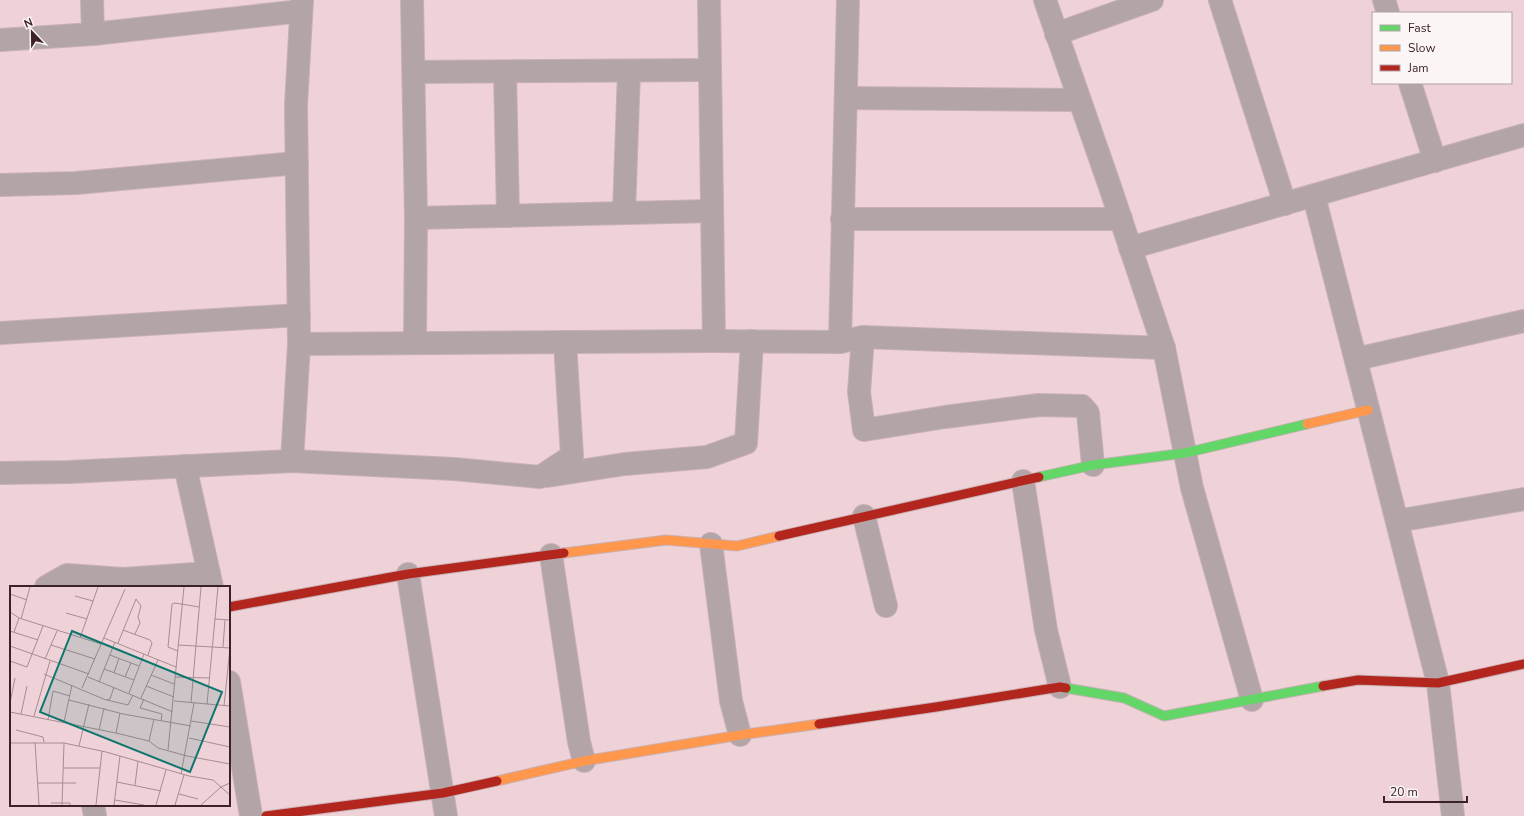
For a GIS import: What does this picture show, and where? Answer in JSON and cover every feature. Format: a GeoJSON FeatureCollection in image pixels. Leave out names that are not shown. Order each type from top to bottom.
{"type":"FeatureCollection","features":[{"type":"Feature","properties":{"kind":"street"},"geometry":{"type":"LineString","coordinates":[[92,0],[93,34]]}},
{"type":"Feature","properties":{"kind":"street"},"geometry":{"type":"LineString","coordinates":[[412,0],[416,218],[415,343]]}},
{"type":"Feature","properties":{"kind":"street"},"geometry":{"type":"LineString","coordinates":[[709,0],[714,341]]}},
{"type":"Feature","properties":{"kind":"street"},"geometry":{"type":"LineString","coordinates":[[840,342],[848,0]]}},
{"type":"Feature","properties":{"kind":"street"},"geometry":{"type":"LineString","coordinates":[[1044,0],[1121,219],[1164,348],[1192,488],[1252,700]]}},
{"type":"Feature","properties":{"kind":"street"},"geometry":{"type":"LineString","coordinates":[[1056,34],[1152,0]]}},
{"type":"Feature","properties":{"kind":"street"},"geometry":{"type":"LineString","coordinates":[[1220,0],[1285,204]]}},
{"type":"Feature","properties":{"kind":"street"},"geometry":{"type":"LineString","coordinates":[[1384,0],[1388,12]]}},
{"type":"Feature","properties":{"kind":"street"},"geometry":{"type":"LineString","coordinates":[[0,40],[93,34],[301,6],[296,105],[299,344],[292,461]]}},
{"type":"Feature","properties":{"kind":"street"},"geometry":{"type":"LineString","coordinates":[[414,72],[710,70]]}},
{"type":"Feature","properties":{"kind":"street"},"geometry":{"type":"LineString","coordinates":[[624,213],[629,71]]}},
{"type":"Feature","properties":{"kind":"street"},"geometry":{"type":"LineString","coordinates":[[505,72],[508,216]]}},
{"type":"Feature","properties":{"kind":"street"},"geometry":{"type":"LineString","coordinates":[[1410,84],[1434,161]]}},
{"type":"Feature","properties":{"kind":"street"},"geometry":{"type":"LineString","coordinates":[[846,98],[1079,100]]}},
{"type":"Feature","properties":{"kind":"street"},"geometry":{"type":"LineString","coordinates":[[1130,248],[1524,135]]}},
{"type":"Feature","properties":{"kind":"street"},"geometry":{"type":"LineString","coordinates":[[0,185],[76,182],[297,163]]}},
{"type":"Feature","properties":{"kind":"street"},"geometry":{"type":"LineString","coordinates":[[1314,196],[1438,683],[1453,816]]}},
{"type":"Feature","properties":{"kind":"street"},"geometry":{"type":"LineString","coordinates":[[416,218],[712,211]]}},
{"type":"Feature","properties":{"kind":"street"},"geometry":{"type":"LineString","coordinates":[[842,219],[1121,219]]}},
{"type":"Feature","properties":{"kind":"street"},"geometry":{"type":"LineString","coordinates":[[0,333],[299,315]]}},
{"type":"Feature","properties":{"kind":"street"},"geometry":{"type":"LineString","coordinates":[[1356,359],[1524,321]]}},
{"type":"Feature","properties":{"kind":"street"},"geometry":{"type":"LineString","coordinates":[[299,344],[714,341],[840,342],[863,337],[1164,348]]}},
{"type":"Feature","properties":{"kind":"street"},"geometry":{"type":"LineString","coordinates":[[863,337],[859,392],[864,430],[1039,405],[1082,406],[1088,413],[1093,465]]}},
{"type":"Feature","properties":{"kind":"street"},"geometry":{"type":"LineString","coordinates":[[0,473],[69,472],[292,461],[454,469],[540,477],[625,464],[707,457],[746,443],[752,341]]}},
{"type":"Feature","properties":{"kind":"street"},"geometry":{"type":"LineString","coordinates":[[540,477],[572,456],[565,342]]}},
{"type":"Feature","properties":{"kind":"street"},"geometry":{"type":"LineString","coordinates":[[230,607],[408,574],[666,540],[737,546],[1093,465],[1185,453],[1368,410]]}},
{"type":"Feature","properties":{"kind":"street"},"geometry":{"type":"LineString","coordinates":[[48,586],[67,575],[123,579],[211,580],[186,466]]}},
{"type":"Feature","properties":{"kind":"street"},"geometry":{"type":"LineString","coordinates":[[1023,481],[1046,630],[1060,687]]}},
{"type":"Feature","properties":{"kind":"street"},"geometry":{"type":"LineString","coordinates":[[1397,521],[1524,499]]}},
{"type":"Feature","properties":{"kind":"street"},"geometry":{"type":"LineString","coordinates":[[864,516],[886,606]]}},
{"type":"Feature","properties":{"kind":"street"},"geometry":{"type":"LineString","coordinates":[[711,544],[731,701],[740,735]]}},
{"type":"Feature","properties":{"kind":"street"},"geometry":{"type":"LineString","coordinates":[[551,555],[579,742],[584,762]]}},
{"type":"Feature","properties":{"kind":"street"},"geometry":{"type":"LineString","coordinates":[[408,574],[446,816]]}},
{"type":"Feature","properties":{"kind":"street"},"geometry":{"type":"LineString","coordinates":[[266,816],[443,792],[584,762],[740,735],[936,707],[1060,687],[1124,698],[1164,716],[1358,680],[1438,683],[1524,664]]}},
{"type":"Feature","properties":{"kind":"street"},"geometry":{"type":"LineString","coordinates":[[230,688],[251,816]]}},
{"type":"Feature","properties":{"kind":"street"},"geometry":{"type":"LineString","coordinates":[[93,806],[95,816]]}},
{"type":"Feature","properties":{"kind":"traffic: fast"},"geometry":{"type":"LineString","coordinates":[[1039,477],[1093,465],[1185,453],[1307,424]]}},
{"type":"Feature","properties":{"kind":"traffic: fast"},"geometry":{"type":"LineString","coordinates":[[1066,688],[1124,698],[1164,716],[1323,686]]}},
{"type":"Feature","properties":{"kind":"traffic: slow"},"geometry":{"type":"LineString","coordinates":[[1307,424],[1368,410]]}},
{"type":"Feature","properties":{"kind":"traffic: slow"},"geometry":{"type":"LineString","coordinates":[[564,553],[666,540],[737,546],[779,536]]}},
{"type":"Feature","properties":{"kind":"traffic: slow"},"geometry":{"type":"LineString","coordinates":[[497,781],[584,761],[740,735],[819,724]]}},
{"type":"Feature","properties":{"kind":"traffic: jam"},"geometry":{"type":"LineString","coordinates":[[779,536],[1039,477]]}},
{"type":"Feature","properties":{"kind":"traffic: jam"},"geometry":{"type":"LineString","coordinates":[[230,607],[408,574],[564,553]]}},
{"type":"Feature","properties":{"kind":"traffic: jam"},"geometry":{"type":"LineString","coordinates":[[1323,686],[1358,680],[1438,683],[1524,664]]}},
{"type":"Feature","properties":{"kind":"traffic: jam"},"geometry":{"type":"LineString","coordinates":[[819,724],[1060,687],[1066,688]]}},
{"type":"Feature","properties":{"kind":"traffic: jam"},"geometry":{"type":"LineString","coordinates":[[266,816],[443,793],[497,781]]}}]}
